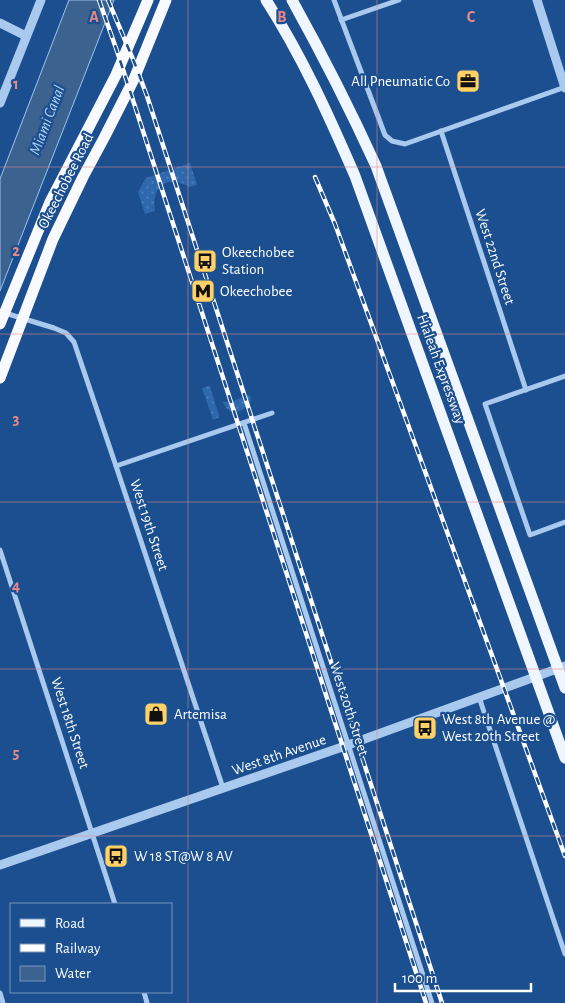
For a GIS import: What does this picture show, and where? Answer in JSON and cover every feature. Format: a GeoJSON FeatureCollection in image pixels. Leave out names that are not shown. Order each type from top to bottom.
{"type":"FeatureCollection","features":[{"type":"Feature","properties":{"kind":"highway","name":"Okeechobee Road"},"geometry":{"type":"LineString","coordinates":[[2,318],[50,202],[116,75],[148,0]]}},
{"type":"Feature","properties":{"kind":"highway","name":"Okeechobee Road"},"geometry":{"type":"LineString","coordinates":[[0,378],[53,239],[82,177],[134,79],[166,0]]}},
{"type":"Feature","properties":{"kind":"main road","name":"Hialeah Expressway"},"geometry":{"type":"LineString","coordinates":[[266,0],[303,64],[330,118],[355,176],[565,758]]}},
{"type":"Feature","properties":{"kind":"main road","name":"Hialeah Expressway"},"geometry":{"type":"LineString","coordinates":[[292,0],[352,112],[376,166],[562,667],[565,688]]}},
{"type":"Feature","properties":{"kind":"street"},"geometry":{"type":"LineString","coordinates":[[0,103],[41,0]]}},
{"type":"Feature","properties":{"kind":"street"},"geometry":{"type":"LineString","coordinates":[[334,0],[385,135],[392,141],[405,144],[565,87],[537,0]]}},
{"type":"Feature","properties":{"kind":"street"},"geometry":{"type":"LineString","coordinates":[[341,20],[399,0]]}},
{"type":"Feature","properties":{"kind":"street"},"geometry":{"type":"LineString","coordinates":[[0,23],[26,36]]}},
{"type":"Feature","properties":{"kind":"street","name":"West 22nd Street"},"geometry":{"type":"LineString","coordinates":[[441,132],[526,390]]}},
{"type":"Feature","properties":{"kind":"street","name":"West 19th Street"},"geometry":{"type":"LineString","coordinates":[[2,318],[23,318],[66,333],[74,342],[222,788]]}},
{"type":"Feature","properties":{"kind":"street"},"geometry":{"type":"LineString","coordinates":[[565,376],[485,404],[530,535],[565,522]]}},
{"type":"Feature","properties":{"kind":"street"},"geometry":{"type":"LineString","coordinates":[[116,466],[272,413]]}},
{"type":"Feature","properties":{"kind":"street","name":"West 20th Street"},"geometry":{"type":"LineString","coordinates":[[244,422],[432,1003]]}},
{"type":"Feature","properties":{"kind":"street","name":"West 18th Street"},"geometry":{"type":"LineString","coordinates":[[0,550],[115,903]]}},
{"type":"Feature","properties":{"kind":"street","name":"West 8th Avenue"},"geometry":{"type":"LineString","coordinates":[[0,865],[348,745],[562,667]]}},
{"type":"Feature","properties":{"kind":"street"},"geometry":{"type":"LineString","coordinates":[[479,697],[565,954]]}},
{"type":"Feature","properties":{"kind":"street"},"geometry":{"type":"LineString","coordinates":[[0,993],[3,1003]]}},
{"type":"Feature","properties":{"kind":"shaded area"},"geometry":{"type":"Polygon","coordinates":[[[190,163],[197,185],[189,187],[174,182],[162,185],[156,195],[155,211],[145,214],[138,192],[146,178],[190,163]]]}},
{"type":"Feature","properties":{"kind":"shaded area"},"geometry":{"type":"Polygon","coordinates":[[[210,386],[219,416],[213,420],[202,388],[210,386]]]}},
{"type":"Feature","properties":{"kind":"shaded area"},"geometry":{"type":"Polygon","coordinates":[[[248,395],[251,397],[250,403],[243,410],[232,412],[223,402],[233,401],[248,395]]]}},
{"type":"Feature","properties":{"kind":"water","name":"Miami Canal"},"geometry":{"type":"Polygon","coordinates":[[[69,0],[114,0],[0,291],[0,179],[69,0]]]}},
{"type":"Feature","properties":{"kind":"railway"},"geometry":{"type":"LineString","coordinates":[[99,0],[426,1003]]}},
{"type":"Feature","properties":{"kind":"railway"},"geometry":{"type":"LineString","coordinates":[[108,0],[147,96],[442,1003]]}},
{"type":"Feature","properties":{"kind":"railway"},"geometry":{"type":"LineString","coordinates":[[315,177],[335,224],[565,856]]}},
{"type":"Feature","properties":{"kind":"place","name":"All Pneumatic Co"},"geometry":{"type":"Point","coordinates":[468,81]}},
{"type":"Feature","properties":{"kind":"place","name":"Okeechobee Station"},"geometry":{"type":"Point","coordinates":[205,261]}},
{"type":"Feature","properties":{"kind":"place","name":"Okeechobee"},"geometry":{"type":"Point","coordinates":[203,291]}},
{"type":"Feature","properties":{"kind":"place","name":"Artemisa"},"geometry":{"type":"Point","coordinates":[156,714]}},
{"type":"Feature","properties":{"kind":"place","name":"West 8th Avenue @ West 20th Street"},"geometry":{"type":"Point","coordinates":[425,728]}},
{"type":"Feature","properties":{"kind":"place","name":"W 18 ST@W 8 AV"},"geometry":{"type":"Point","coordinates":[116,856]}}]}
